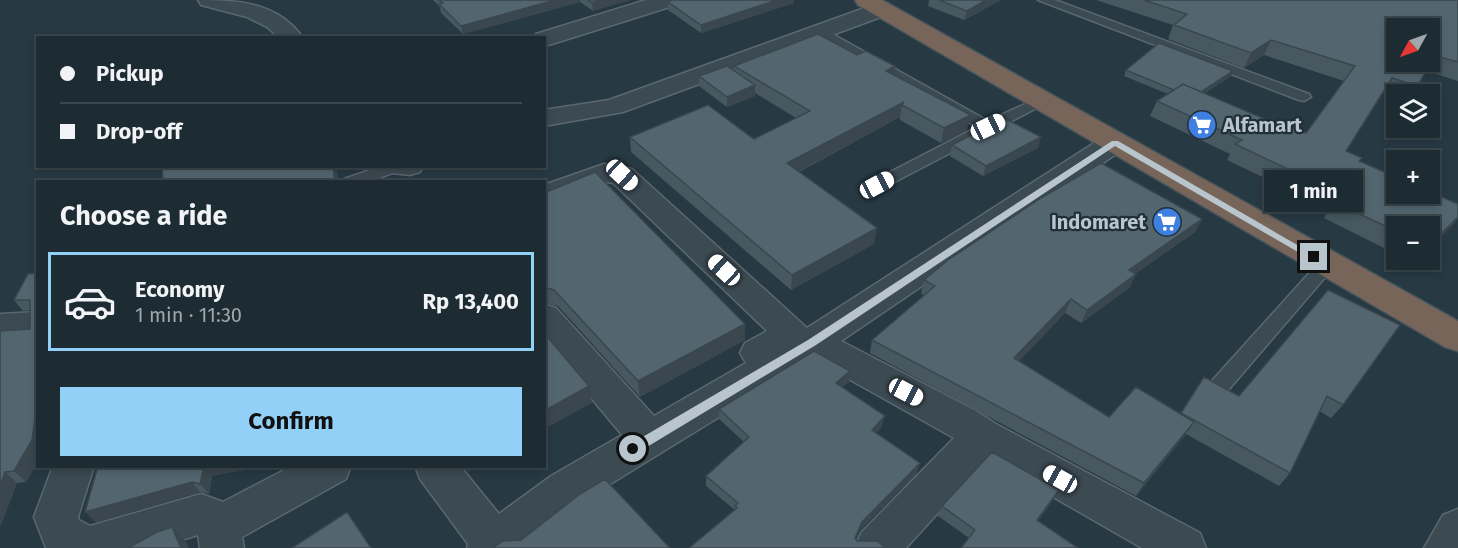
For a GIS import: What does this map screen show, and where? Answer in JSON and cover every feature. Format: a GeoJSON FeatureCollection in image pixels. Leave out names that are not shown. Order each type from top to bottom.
{"type":"FeatureCollection","features":[{"type":"Feature","properties":{"kind":"highway"},"geometry":{"type":"LineString","coordinates":[[873,4],[1458,338]]}},
{"type":"Feature","properties":{"kind":"street"},"geometry":{"type":"LineString","coordinates":[[209,0],[244,7],[283,26],[290,36]]}},
{"type":"Feature","properties":{"kind":"street"},"geometry":{"type":"LineString","coordinates":[[546,38],[668,0]]}},
{"type":"Feature","properties":{"kind":"street"},"geometry":{"type":"LineString","coordinates":[[546,118],[614,107],[873,4]]}},
{"type":"Feature","properties":{"kind":"street"},"geometry":{"type":"LineString","coordinates":[[644,432],[812,342],[1115,142]]}},
{"type":"Feature","properties":{"kind":"street"},"geometry":{"type":"LineString","coordinates":[[436,468],[491,545],[644,432],[792,333],[622,175],[604,173],[546,195]]}},
{"type":"Feature","properties":{"kind":"street"},"geometry":{"type":"LineString","coordinates":[[546,319],[644,432]]}},
{"type":"Feature","properties":{"kind":"street"},"geometry":{"type":"LineString","coordinates":[[0,327],[36,325]]}},
{"type":"Feature","properties":{"kind":"street"},"geometry":{"type":"LineString","coordinates":[[812,342],[962,422],[982,436],[1184,548]]}},
{"type":"Feature","properties":{"kind":"street"},"geometry":{"type":"LineString","coordinates":[[877,548],[982,436]]}},
{"type":"Feature","properties":{"kind":"street"},"geometry":{"type":"LineString","coordinates":[[73,468],[56,517],[61,533],[69,539],[90,547],[201,514],[208,515],[220,537],[328,468]]}},
{"type":"Feature","properties":{"kind":"street"},"geometry":{"type":"LineString","coordinates":[[1446,548],[1458,529]]}},
{"type":"Feature","properties":{"kind":"lane"},"geometry":{"type":"LineString","coordinates":[[1044,0],[1304,97]]}},
{"type":"Feature","properties":{"kind":"lane"},"geometry":{"type":"LineString","coordinates":[[748,69],[829,36],[988,127]]}},
{"type":"Feature","properties":{"kind":"lane"},"geometry":{"type":"LineString","coordinates":[[877,185],[1043,101]]}},
{"type":"Feature","properties":{"kind":"lane"},"geometry":{"type":"LineString","coordinates":[[357,180],[395,168]]}},
{"type":"Feature","properties":{"kind":"lane"},"geometry":{"type":"LineString","coordinates":[[1217,389],[1327,264]]}},
{"type":"Feature","properties":{"kind":"building"},"geometry":{"type":"Polygon","coordinates":[[[439,0],[555,0],[461,26],[439,4],[443,3],[439,0]]]}},
{"type":"Feature","properties":{"kind":"building"},"geometry":{"type":"Polygon","coordinates":[[[672,0],[777,0],[701,25],[668,2],[672,0]]]}},
{"type":"Feature","properties":{"kind":"building"},"geometry":{"type":"Polygon","coordinates":[[[939,0],[986,0],[967,11],[939,0]]]}},
{"type":"Feature","properties":{"kind":"building"},"geometry":{"type":"Polygon","coordinates":[[[1144,0],[1458,0],[1458,62],[1440,57],[1440,18],[1386,18],[1386,72],[1426,72],[1418,84],[1392,78],[1386,84],[1386,88],[1346,151],[1362,158],[1359,161],[1386,173],[1386,204],[1440,204],[1440,196],[1458,204],[1458,217],[1440,235],[1440,216],[1386,216],[1386,226],[1334,202],[1343,195],[1235,144],[1242,140],[1157,101],[1183,84],[1269,121],[1272,119],[1306,133],[1355,66],[1271,40],[1251,53],[1174,25],[1187,14],[1144,0]]]}},
{"type":"Feature","properties":{"kind":"building"},"geometry":{"type":"Polygon","coordinates":[[[818,34],[857,55],[866,51],[895,66],[886,71],[971,115],[944,128],[902,105],[904,102],[787,163],[877,228],[792,275],[630,137],[708,105],[754,139],[810,111],[734,66],[818,34]]]}},
{"type":"Feature","properties":{"kind":"building"},"geometry":{"type":"Polygon","coordinates":[[[1159,43],[1233,71],[1201,92],[1183,84],[1174,90],[1126,70],[1159,43]]]}},
{"type":"Feature","properties":{"kind":"building"},"geometry":{"type":"Polygon","coordinates":[[[727,66],[755,85],[727,97],[699,76],[727,66]]]}},
{"type":"Feature","properties":{"kind":"building"},"geometry":{"type":"Polygon","coordinates":[[[1004,118],[1041,137],[986,166],[952,145],[1004,118]]]}},
{"type":"Feature","properties":{"kind":"building"},"geometry":{"type":"Polygon","coordinates":[[[1101,163],[1202,219],[1129,270],[1136,274],[1087,310],[1071,299],[1014,358],[1109,417],[1136,387],[1194,422],[1144,483],[872,340],[935,286],[924,280],[948,260],[1041,198],[1101,163]]]}},
{"type":"Feature","properties":{"kind":"building"},"geometry":{"type":"Polygon","coordinates":[[[162,168],[333,168],[335,180],[163,180],[162,168]]]}},
{"type":"Feature","properties":{"kind":"building"},"geometry":{"type":"Polygon","coordinates":[[[595,172],[745,324],[638,381],[554,290],[546,288],[546,192],[595,172]]]}},
{"type":"Feature","properties":{"kind":"building"},"geometry":{"type":"Polygon","coordinates":[[[36,273],[36,412],[32,440],[14,471],[5,472],[0,486],[0,331],[30,329],[30,300],[14,300],[28,274],[36,273]]]}},
{"type":"Feature","properties":{"kind":"building"},"geometry":{"type":"Polygon","coordinates":[[[1328,290],[1400,325],[1343,405],[1327,396],[1290,473],[1181,413],[1204,377],[1239,396],[1328,290]]]}},
{"type":"Feature","properties":{"kind":"building"},"geometry":{"type":"Polygon","coordinates":[[[546,335],[589,386],[546,410],[546,335]]]}},
{"type":"Feature","properties":{"kind":"building"},"geometry":{"type":"Polygon","coordinates":[[[814,351],[850,371],[836,383],[885,416],[872,430],[920,463],[862,522],[855,538],[857,541],[877,541],[886,548],[689,548],[737,508],[735,506],[738,503],[706,476],[749,437],[719,409],[814,351]]]}},
{"type":"Feature","properties":{"kind":"building"},"geometry":{"type":"Polygon","coordinates":[[[992,452],[1059,490],[1037,520],[1078,548],[961,548],[975,530],[942,506],[992,452]]]}},
{"type":"Feature","properties":{"kind":"building"},"geometry":{"type":"Polygon","coordinates":[[[97,468],[204,468],[200,484],[192,482],[85,512],[97,468]]]}},
{"type":"Feature","properties":{"kind":"building"},"geometry":{"type":"Polygon","coordinates":[[[605,479],[670,548],[493,548],[503,541],[521,540],[580,494],[605,479]]]}},
{"type":"Feature","properties":{"kind":"building"},"geometry":{"type":"Polygon","coordinates":[[[347,512],[371,548],[292,548],[347,512]]]}},
{"type":"Feature","properties":{"kind":"building"},"geometry":{"type":"Polygon","coordinates":[[[172,527],[181,548],[128,548],[157,532],[172,527]]]}},
{"type":"Feature","properties":{"kind":"place","name":"Alfamart"},"geometry":{"type":"Point","coordinates":[1202,125]}},
{"type":"Feature","properties":{"kind":"place","name":"Indomaret"},"geometry":{"type":"Point","coordinates":[1167,222]}},
{"type":"Feature","properties":{"kind":"route"},"geometry":{"type":"LineString","coordinates":[[633,449],[812,342],[1115,142],[1314,257]]}}]}
